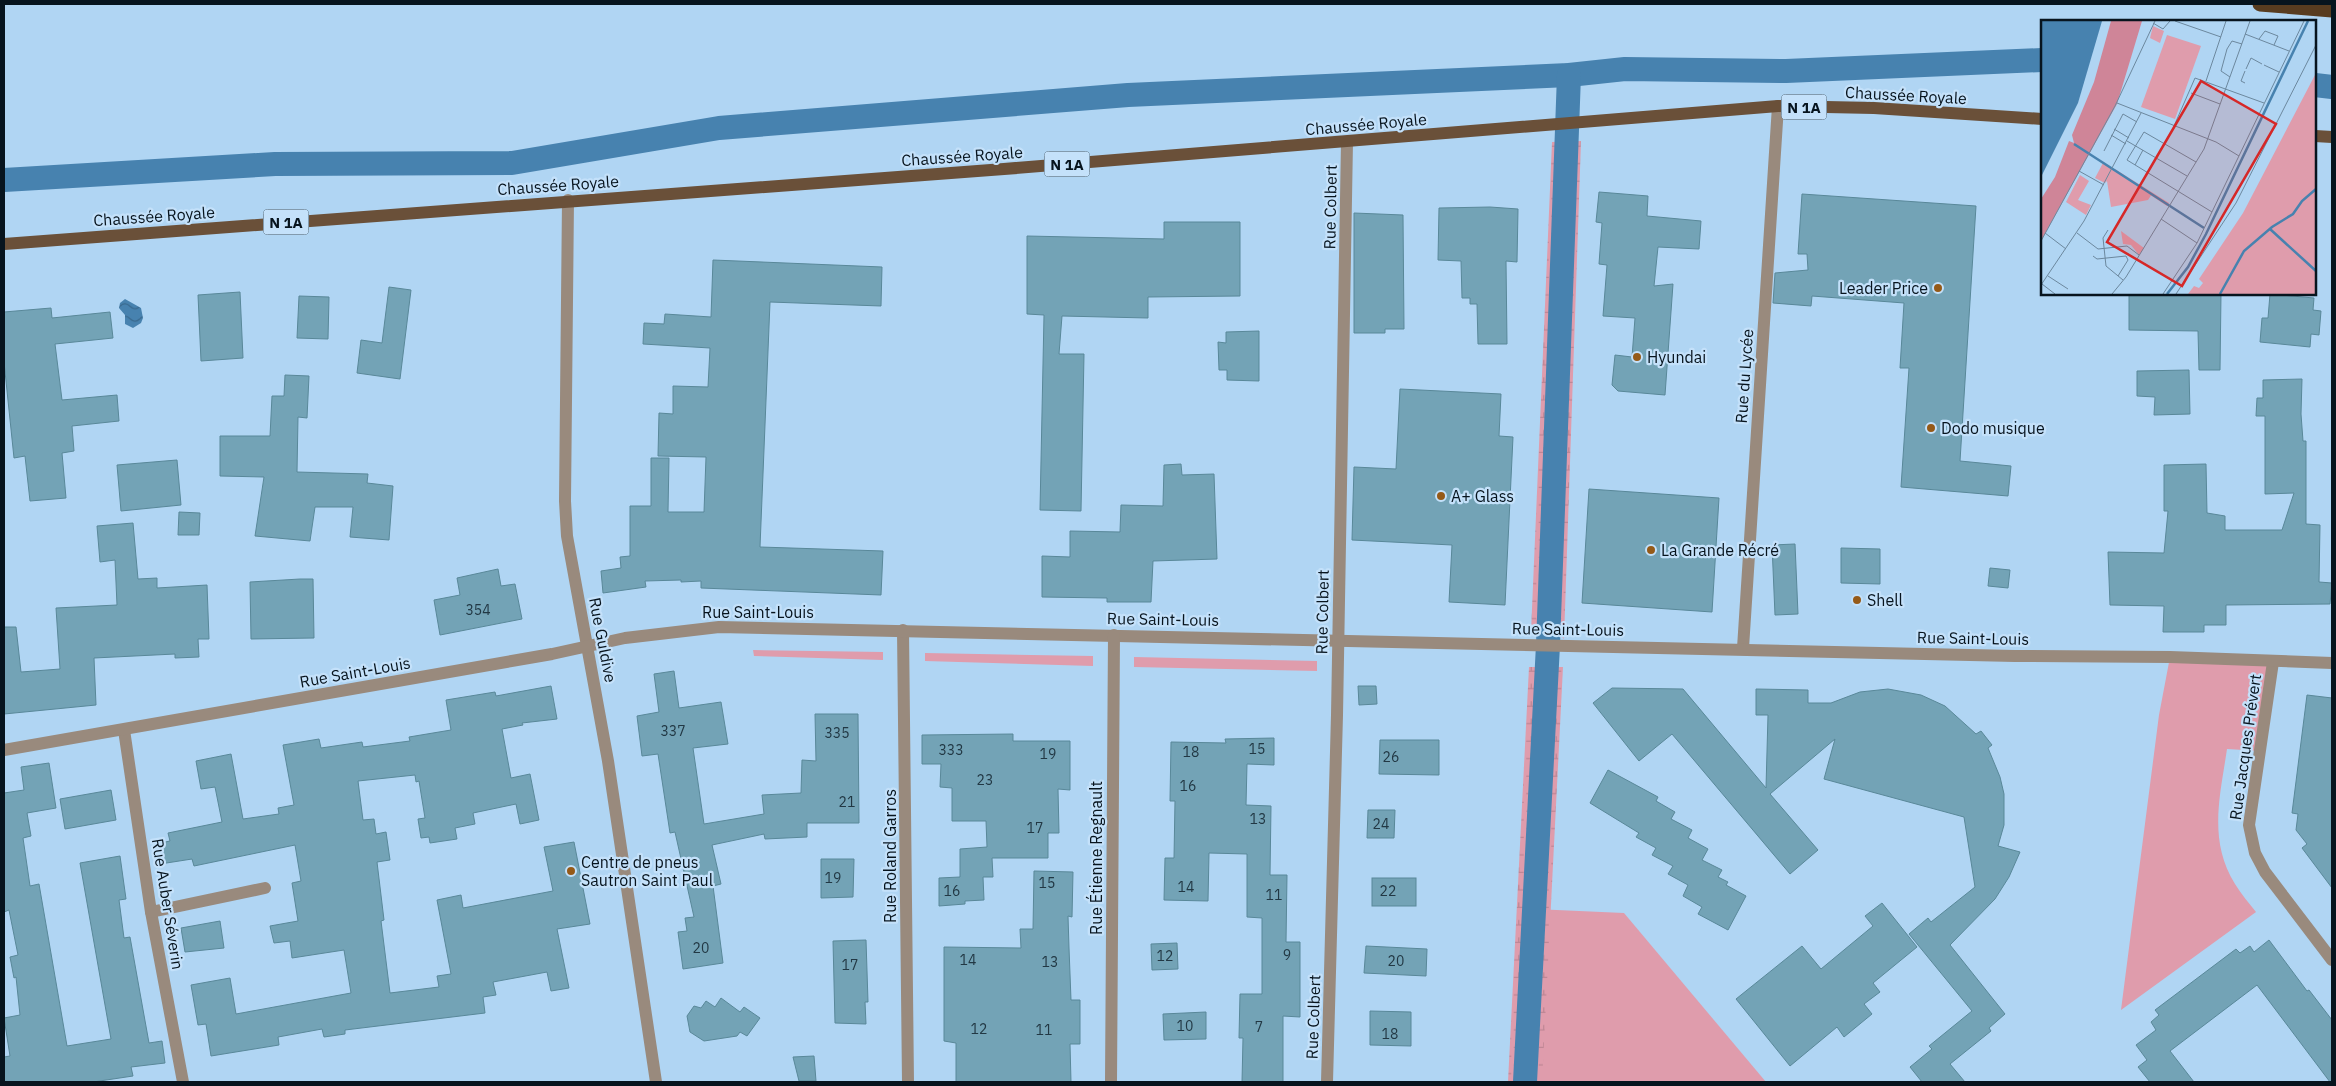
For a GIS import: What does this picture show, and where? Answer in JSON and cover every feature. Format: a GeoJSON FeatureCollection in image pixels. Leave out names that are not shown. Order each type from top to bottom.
{"type":"FeatureCollection","features":[{"type":"Feature","properties":{"kind":"highway"},"geometry":{"type":"LineString","coordinates":[[2260,4],[2332,10]]}},
{"type":"Feature","properties":{"kind":"main road","name":"Chaussée Royale"},"geometry":{"type":"LineString","coordinates":[[4,244],[1347,142],[1778,106],[1874,108],[2041,119]]}},
{"type":"Feature","properties":{"kind":"main road"},"geometry":{"type":"LineString","coordinates":[[2316,136],[2332,138]]}},
{"type":"Feature","properties":{"kind":"street","name":"Rue du Lycée"},"geometry":{"type":"LineString","coordinates":[[1743,648],[1778,106]]}},
{"type":"Feature","properties":{"kind":"street","name":"Rue Colbert"},"geometry":{"type":"LineString","coordinates":[[1327,1082],[1338,639],[1347,142]]}},
{"type":"Feature","properties":{"kind":"street","name":"Rue Guldive"},"geometry":{"type":"LineString","coordinates":[[568,200],[565,501],[567,536],[589,646],[608,761],[656,1082]]}},
{"type":"Feature","properties":{"kind":"street","name":"Rue Saint-Louis"},"geometry":{"type":"LineString","coordinates":[[4,750],[124,730],[625,638],[719,626],[1743,648],[2015,656],[2170,657],[2332,663]]}},
{"type":"Feature","properties":{"kind":"street","name":"Rue Roland Garros"},"geometry":{"type":"LineString","coordinates":[[903,630],[908,1082]]}},
{"type":"Feature","properties":{"kind":"street","name":"Rue Étienne Regnault"},"geometry":{"type":"LineString","coordinates":[[1111,1082],[1114,635]]}},
{"type":"Feature","properties":{"kind":"street","name":"Rue Jacques Prévert"},"geometry":{"type":"LineString","coordinates":[[2273,662],[2249,825],[2255,853],[2265,872],[2332,960]]}},
{"type":"Feature","properties":{"kind":"street","name":"Rue Auber Séverin"},"geometry":{"type":"LineString","coordinates":[[124,730],[151,912],[183,1082]]}},
{"type":"Feature","properties":{"kind":"street"},"geometry":{"type":"LineString","coordinates":[[151,912],[265,888]]}},
{"type":"Feature","properties":{"kind":"green space"},"geometry":{"type":"Polygon","coordinates":[[[1581,141],[1564,639],[1548,622],[1531,632],[1552,142],[1581,141]]]}},
{"type":"Feature","properties":{"kind":"green space"},"geometry":{"type":"Polygon","coordinates":[[[753,650],[883,652],[883,660],[754,656],[753,650]]]}},
{"type":"Feature","properties":{"kind":"green space"},"geometry":{"type":"Polygon","coordinates":[[[925,653],[1093,656],[1093,666],[925,661],[925,653]]]}},
{"type":"Feature","properties":{"kind":"green space"},"geometry":{"type":"Polygon","coordinates":[[[1134,657],[1317,661],[1317,671],[1134,667],[1134,657]]]}},
{"type":"Feature","properties":{"kind":"green space"},"geometry":{"type":"Polygon","coordinates":[[[2170,657],[2273,662],[2260,751],[2227,749],[2219,801],[2218,818],[2221,851],[2237,888],[2256,912],[2121,1010],[2159,715],[2170,657]]]}},
{"type":"Feature","properties":{"kind":"green space"},"geometry":{"type":"Polygon","coordinates":[[[1529,667],[1563,667],[1542,1082],[1508,1082],[1529,667]]]}},
{"type":"Feature","properties":{"kind":"green space"},"geometry":{"type":"Polygon","coordinates":[[[1534,909],[1624,913],[1766,1082],[1525,1082],[1534,909]]]}},
{"type":"Feature","properties":{"kind":"water"},"geometry":{"type":"Polygon","coordinates":[[[125,299],[141,308],[143,318],[141,323],[133,328],[125,324],[125,315],[119,308],[120,303],[125,299]]]}},
{"type":"Feature","properties":{"kind":"building"},"geometry":{"type":"Polygon","coordinates":[[[1599,192],[1648,196],[1647,216],[1701,221],[1699,249],[1658,247],[1654,286],[1673,284],[1665,395],[1618,391],[1612,385],[1615,355],[1632,357],[1635,318],[1603,316],[1607,265],[1599,264],[1602,223],[1596,222],[1599,192]]]}},
{"type":"Feature","properties":{"kind":"building","name":"Leader Price"},"geometry":{"type":"Polygon","coordinates":[[[1802,194],[1976,206],[1960,461],[2011,466],[2008,496],[1901,487],[1909,368],[1900,368],[1904,303],[1812,296],[1811,306],[1773,303],[1775,273],[1808,270],[1807,254],[1798,254],[1802,194]]]}},
{"type":"Feature","properties":{"kind":"building"},"geometry":{"type":"Polygon","coordinates":[[[1490,207],[1518,209],[1517,262],[1506,261],[1507,344],[1478,344],[1477,304],[1470,304],[1470,298],[1462,298],[1461,261],[1438,260],[1439,208],[1490,207]]]}},
{"type":"Feature","properties":{"kind":"building"},"geometry":{"type":"Polygon","coordinates":[[[1354,213],[1403,215],[1404,329],[1385,329],[1385,333],[1354,333],[1354,213]]]}},
{"type":"Feature","properties":{"kind":"building"},"geometry":{"type":"Polygon","coordinates":[[[1164,222],[1240,222],[1240,296],[1148,297],[1148,318],[1062,316],[1059,354],[1084,354],[1081,511],[1040,510],[1044,315],[1027,314],[1027,236],[1164,239],[1164,222]]]}},
{"type":"Feature","properties":{"kind":"building"},"geometry":{"type":"Polygon","coordinates":[[[713,260],[882,267],[881,306],[770,302],[760,547],[883,551],[881,595],[701,588],[701,581],[681,582],[681,580],[645,581],[646,587],[603,593],[601,571],[621,568],[620,557],[630,556],[630,506],[651,506],[651,458],[669,458],[668,512],[704,512],[706,457],[658,456],[659,413],[673,414],[673,386],[708,387],[710,348],[643,344],[644,323],[664,324],[665,314],[711,317],[713,260]]]}},
{"type":"Feature","properties":{"kind":"building"},"geometry":{"type":"Polygon","coordinates":[[[389,287],[411,290],[400,379],[357,373],[361,340],[382,343],[389,287]]]}},
{"type":"Feature","properties":{"kind":"building"},"geometry":{"type":"Polygon","coordinates":[[[240,292],[243,358],[201,361],[198,295],[240,292]]]}},
{"type":"Feature","properties":{"kind":"building"},"geometry":{"type":"Polygon","coordinates":[[[2129,295],[2221,295],[2220,370],[2199,370],[2198,331],[2129,330],[2129,295]]]}},
{"type":"Feature","properties":{"kind":"building"},"geometry":{"type":"Polygon","coordinates":[[[2270,295],[2314,298],[2313,310],[2321,311],[2319,335],[2311,334],[2310,347],[2260,342],[2262,318],[2268,318],[2270,295]]]}},
{"type":"Feature","properties":{"kind":"building"},"geometry":{"type":"Polygon","coordinates":[[[299,296],[329,297],[328,339],[297,338],[299,296]]]}},
{"type":"Feature","properties":{"kind":"building"},"geometry":{"type":"Polygon","coordinates":[[[51,308],[52,318],[110,312],[113,338],[55,344],[62,400],[117,395],[119,421],[72,426],[74,451],[62,453],[66,498],[30,501],[25,456],[14,458],[4,362],[4,312],[51,308]]]}},
{"type":"Feature","properties":{"kind":"building"},"geometry":{"type":"Polygon","coordinates":[[[1259,331],[1259,381],[1227,380],[1227,370],[1219,370],[1218,342],[1226,343],[1226,332],[1259,331]]]}},
{"type":"Feature","properties":{"kind":"building"},"geometry":{"type":"Polygon","coordinates":[[[2189,370],[2190,414],[2154,415],[2155,397],[2137,396],[2137,371],[2189,370]]]}},
{"type":"Feature","properties":{"kind":"building"},"geometry":{"type":"Polygon","coordinates":[[[285,375],[309,376],[307,418],[298,417],[297,472],[368,474],[367,483],[393,486],[389,540],[350,537],[353,507],[315,507],[310,541],[255,536],[264,477],[220,476],[220,436],[270,436],[272,396],[284,396],[285,375]]]}},
{"type":"Feature","properties":{"kind":"building"},"geometry":{"type":"Polygon","coordinates":[[[2302,379],[2301,414],[2303,441],[2306,441],[2306,524],[2320,525],[2319,582],[2332,583],[2330,604],[2226,605],[2226,625],[2204,625],[2204,632],[2163,632],[2164,606],[2110,605],[2108,552],[2164,553],[2168,511],[2164,511],[2164,465],[2206,464],[2207,513],[2225,516],[2225,530],[2282,530],[2294,493],[2265,494],[2265,416],[2256,416],[2257,398],[2263,398],[2263,380],[2302,379]]]}},
{"type":"Feature","properties":{"kind":"building"},"geometry":{"type":"Polygon","coordinates":[[[1400,389],[1501,394],[1499,436],[1513,437],[1505,605],[1449,602],[1452,545],[1352,540],[1354,467],[1396,469],[1400,389]]]}},
{"type":"Feature","properties":{"kind":"building"},"geometry":{"type":"Polygon","coordinates":[[[177,460],[181,505],[121,511],[117,465],[177,460]]]}},
{"type":"Feature","properties":{"kind":"building"},"geometry":{"type":"Polygon","coordinates":[[[1181,464],[1182,475],[1214,474],[1217,559],[1153,561],[1151,602],[1107,602],[1107,598],[1042,597],[1042,556],[1070,557],[1070,531],[1120,532],[1121,505],[1163,506],[1164,465],[1181,464]]]}},
{"type":"Feature","properties":{"kind":"building","name":"La Grande Récré"},"geometry":{"type":"Polygon","coordinates":[[[1589,489],[1719,498],[1712,612],[1582,603],[1589,489]]]}},
{"type":"Feature","properties":{"kind":"building"},"geometry":{"type":"Polygon","coordinates":[[[179,512],[200,513],[199,535],[178,535],[179,512]]]}},
{"type":"Feature","properties":{"kind":"building"},"geometry":{"type":"Polygon","coordinates":[[[133,523],[138,579],[157,578],[157,588],[207,585],[209,639],[198,639],[199,657],[175,658],[175,654],[94,658],[96,705],[4,714],[4,627],[16,627],[21,672],[60,669],[56,608],[117,605],[115,560],[100,562],[97,526],[133,523]]]}},
{"type":"Feature","properties":{"kind":"building"},"geometry":{"type":"Polygon","coordinates":[[[1795,544],[1798,614],[1775,615],[1772,545],[1795,544]]]}},
{"type":"Feature","properties":{"kind":"building"},"geometry":{"type":"Polygon","coordinates":[[[1841,548],[1880,549],[1880,584],[1841,583],[1841,548]]]}},
{"type":"Feature","properties":{"kind":"building"},"geometry":{"type":"Polygon","coordinates":[[[1990,568],[2010,570],[2008,588],[1988,586],[1990,568]]]}},
{"type":"Feature","properties":{"kind":"building"},"geometry":{"type":"Polygon","coordinates":[[[498,569],[501,586],[515,584],[522,619],[440,635],[434,600],[460,595],[457,578],[498,569]]]}},
{"type":"Feature","properties":{"kind":"building"},"geometry":{"type":"Polygon","coordinates":[[[313,579],[314,638],[251,639],[250,582],[313,579]]]}},
{"type":"Feature","properties":{"kind":"building"},"geometry":{"type":"Polygon","coordinates":[[[674,671],[679,708],[721,702],[728,744],[693,748],[704,824],[764,814],[762,795],[801,793],[802,760],[816,761],[815,714],[858,714],[859,823],[807,823],[807,837],[765,839],[764,834],[712,845],[721,884],[713,886],[723,963],[683,969],[678,932],[687,931],[685,918],[694,917],[675,832],[670,833],[658,754],[642,756],[637,716],[659,712],[654,674],[674,671]]]}},
{"type":"Feature","properties":{"kind":"building"},"geometry":{"type":"Polygon","coordinates":[[[551,686],[557,719],[522,723],[523,725],[502,729],[511,778],[530,774],[539,820],[520,824],[516,804],[473,813],[475,824],[455,828],[457,839],[430,843],[429,837],[421,838],[418,819],[425,818],[419,781],[416,782],[415,775],[358,781],[363,820],[374,819],[376,834],[386,832],[390,860],[377,862],[384,920],[381,921],[390,993],[439,987],[437,976],[451,974],[437,900],[461,895],[463,908],[553,891],[544,847],[574,842],[590,924],[557,929],[569,988],[551,991],[547,972],[493,982],[496,995],[483,997],[485,1013],[345,1030],[345,1034],[324,1037],[322,1029],[278,1037],[279,1045],[211,1056],[206,1024],[198,1025],[191,985],[230,978],[236,1014],[351,993],[344,950],[292,958],[290,941],[274,943],[270,926],[298,921],[292,883],[301,881],[295,845],[194,866],[192,859],[160,864],[156,844],[170,841],[168,833],[222,822],[215,787],[201,789],[196,761],[231,754],[243,819],[279,814],[278,808],[294,805],[283,745],[319,739],[321,748],[362,742],[363,747],[410,741],[409,737],[451,730],[446,700],[495,692],[496,696],[551,686]]]}},
{"type":"Feature","properties":{"kind":"building"},"geometry":{"type":"Polygon","coordinates":[[[1358,686],[1376,686],[1377,704],[1359,705],[1358,686]]]}},
{"type":"Feature","properties":{"kind":"building"},"geometry":{"type":"Polygon","coordinates":[[[1612,688],[1683,689],[1766,788],[1768,715],[1756,715],[1756,689],[1808,690],[1808,703],[1831,703],[1860,692],[1888,689],[1921,695],[1945,706],[1976,734],[1981,731],[1992,745],[1988,748],[2000,777],[2004,794],[2004,825],[1998,846],[2020,852],[2009,877],[1995,899],[1950,945],[2005,1014],[1989,1028],[1991,1031],[1950,1064],[1965,1082],[1922,1082],[1910,1067],[1932,1049],[1929,1046],[1972,1011],[1909,934],[1928,918],[1931,922],[1975,887],[1964,817],[1824,779],[1835,739],[1770,794],[1818,850],[1790,874],[1672,734],[1639,761],[1593,703],[1612,688]]]}},
{"type":"Feature","properties":{"kind":"building"},"geometry":{"type":"Polygon","coordinates":[[[2307,695],[2332,698],[2332,888],[2302,848],[2307,844],[2296,830],[2298,814],[2292,813],[2307,695]]]}},
{"type":"Feature","properties":{"kind":"building"},"geometry":{"type":"Polygon","coordinates":[[[1013,734],[1013,741],[1070,741],[1070,790],[1058,789],[1059,833],[1048,833],[1048,858],[992,858],[993,877],[983,877],[984,900],[965,901],[965,904],[939,906],[939,878],[960,877],[960,849],[987,847],[986,821],[952,821],[952,788],[940,787],[941,764],[922,764],[922,735],[1013,734]]]}},
{"type":"Feature","properties":{"kind":"building"},"geometry":{"type":"Polygon","coordinates":[[[1274,738],[1274,765],[1247,764],[1246,805],[1271,806],[1270,875],[1287,875],[1286,942],[1300,942],[1300,1017],[1283,1016],[1283,1082],[1242,1082],[1243,1038],[1239,1038],[1240,994],[1262,994],[1262,918],[1247,917],[1247,854],[1209,853],[1208,901],[1164,900],[1165,858],[1174,858],[1175,801],[1170,801],[1171,742],[1226,743],[1225,739],[1274,738]]]}},
{"type":"Feature","properties":{"kind":"building"},"geometry":{"type":"Polygon","coordinates":[[[1380,740],[1439,740],[1439,775],[1379,774],[1380,740]]]}},
{"type":"Feature","properties":{"kind":"building"},"geometry":{"type":"Polygon","coordinates":[[[49,763],[56,808],[27,813],[31,836],[23,838],[30,886],[39,884],[67,1046],[111,1039],[80,863],[120,856],[126,899],[119,900],[124,938],[130,937],[149,1043],[162,1041],[165,1063],[131,1067],[133,1076],[93,1082],[4,1082],[4,1057],[10,1056],[4,1018],[20,1015],[16,977],[14,978],[10,957],[18,955],[9,910],[4,912],[4,793],[24,790],[21,767],[49,763]]]}},
{"type":"Feature","properties":{"kind":"building"},"geometry":{"type":"Polygon","coordinates":[[[1608,770],[1658,797],[1656,801],[1675,812],[1671,819],[1692,830],[1688,838],[1708,849],[1702,860],[1722,870],[1718,877],[1728,882],[1726,885],[1746,896],[1728,930],[1698,914],[1702,907],[1683,896],[1688,885],[1668,874],[1673,866],[1652,855],[1656,848],[1636,837],[1639,833],[1590,803],[1608,770]]]}},
{"type":"Feature","properties":{"kind":"building"},"geometry":{"type":"Polygon","coordinates":[[[111,790],[116,820],[65,829],[60,799],[111,790]]]}},
{"type":"Feature","properties":{"kind":"building"},"geometry":{"type":"Polygon","coordinates":[[[1368,810],[1395,810],[1394,838],[1367,838],[1368,810]]]}},
{"type":"Feature","properties":{"kind":"building"},"geometry":{"type":"Polygon","coordinates":[[[821,859],[854,859],[853,897],[821,898],[821,859]]]}},
{"type":"Feature","properties":{"kind":"building"},"geometry":{"type":"Polygon","coordinates":[[[1034,871],[1073,872],[1072,917],[1068,916],[1071,1000],[1080,1000],[1080,1044],[1070,1044],[1071,1082],[956,1082],[956,1043],[944,1041],[944,947],[1021,948],[1020,929],[1033,929],[1034,871]]]}},
{"type":"Feature","properties":{"kind":"building"},"geometry":{"type":"Polygon","coordinates":[[[1372,878],[1416,878],[1416,906],[1372,906],[1372,878]]]}},
{"type":"Feature","properties":{"kind":"building"},"geometry":{"type":"Polygon","coordinates":[[[1882,903],[1917,947],[1873,983],[1880,992],[1864,1004],[1872,1014],[1844,1037],[1837,1027],[1790,1066],[1736,999],[1802,946],[1821,969],[1873,926],[1865,916],[1882,903]]]}},
{"type":"Feature","properties":{"kind":"building"},"geometry":{"type":"Polygon","coordinates":[[[220,921],[224,948],[185,952],[181,928],[220,921]]]}},
{"type":"Feature","properties":{"kind":"building"},"geometry":{"type":"Polygon","coordinates":[[[866,940],[868,1002],[865,1002],[866,1024],[835,1023],[833,941],[866,940]]]}},
{"type":"Feature","properties":{"kind":"building"},"geometry":{"type":"Polygon","coordinates":[[[2269,940],[2307,991],[2309,990],[2332,1020],[2332,1082],[2330,1082],[2257,985],[2170,1051],[2194,1082],[2150,1082],[2138,1067],[2147,1060],[2136,1045],[2156,1030],[2151,1022],[2159,1015],[2155,1010],[2236,949],[2240,953],[2250,946],[2254,952],[2269,940]]]}},
{"type":"Feature","properties":{"kind":"building"},"geometry":{"type":"Polygon","coordinates":[[[1177,943],[1178,969],[1152,970],[1151,944],[1177,943]]]}},
{"type":"Feature","properties":{"kind":"building"},"geometry":{"type":"Polygon","coordinates":[[[1366,946],[1427,949],[1426,976],[1364,973],[1366,946]]]}},
{"type":"Feature","properties":{"kind":"building"},"geometry":{"type":"Polygon","coordinates":[[[721,998],[740,1012],[744,1007],[760,1018],[747,1036],[740,1032],[737,1036],[704,1041],[690,1032],[687,1016],[694,1006],[701,1008],[706,1001],[715,1007],[721,998]]]}},
{"type":"Feature","properties":{"kind":"building"},"geometry":{"type":"Polygon","coordinates":[[[1370,1011],[1411,1012],[1411,1046],[1370,1045],[1370,1011]]]}},
{"type":"Feature","properties":{"kind":"building"},"geometry":{"type":"Polygon","coordinates":[[[1206,1012],[1206,1039],[1164,1040],[1163,1014],[1206,1012]]]}},
{"type":"Feature","properties":{"kind":"building"},"geometry":{"type":"Polygon","coordinates":[[[814,1056],[816,1081],[799,1081],[793,1057],[814,1056]]]}},
{"type":"Feature","properties":{"kind":"waterway"},"geometry":{"type":"LineString","coordinates":[[4,180],[275,164],[512,163],[719,128],[1128,95],[1569,75],[1625,69],[1786,71],[2041,60]]}},
{"type":"Feature","properties":{"kind":"waterway"},"geometry":{"type":"LineString","coordinates":[[1525,1082],[1548,645],[1569,75]]}},
{"type":"Feature","properties":{"kind":"waterway"},"geometry":{"type":"LineString","coordinates":[[2316,85],[2332,87]]}},
{"type":"Feature","properties":{"kind":"place","name":"Leader Price"},"geometry":{"type":"Point","coordinates":[1938,288]}},
{"type":"Feature","properties":{"kind":"place","name":"Hyundai"},"geometry":{"type":"Point","coordinates":[1637,357]}},
{"type":"Feature","properties":{"kind":"place","name":"Dodo musique"},"geometry":{"type":"Point","coordinates":[1931,428]}},
{"type":"Feature","properties":{"kind":"place","name":"A+ Glass"},"geometry":{"type":"Point","coordinates":[1441,496]}},
{"type":"Feature","properties":{"kind":"place","name":"La Grande Récré"},"geometry":{"type":"Point","coordinates":[1651,550]}},
{"type":"Feature","properties":{"kind":"place","name":"Shell"},"geometry":{"type":"Point","coordinates":[1857,600]}},
{"type":"Feature","properties":{"kind":"place","name":"Centre de pneus Sautron Saint Paul"},"geometry":{"type":"Point","coordinates":[571,871]}}]}
